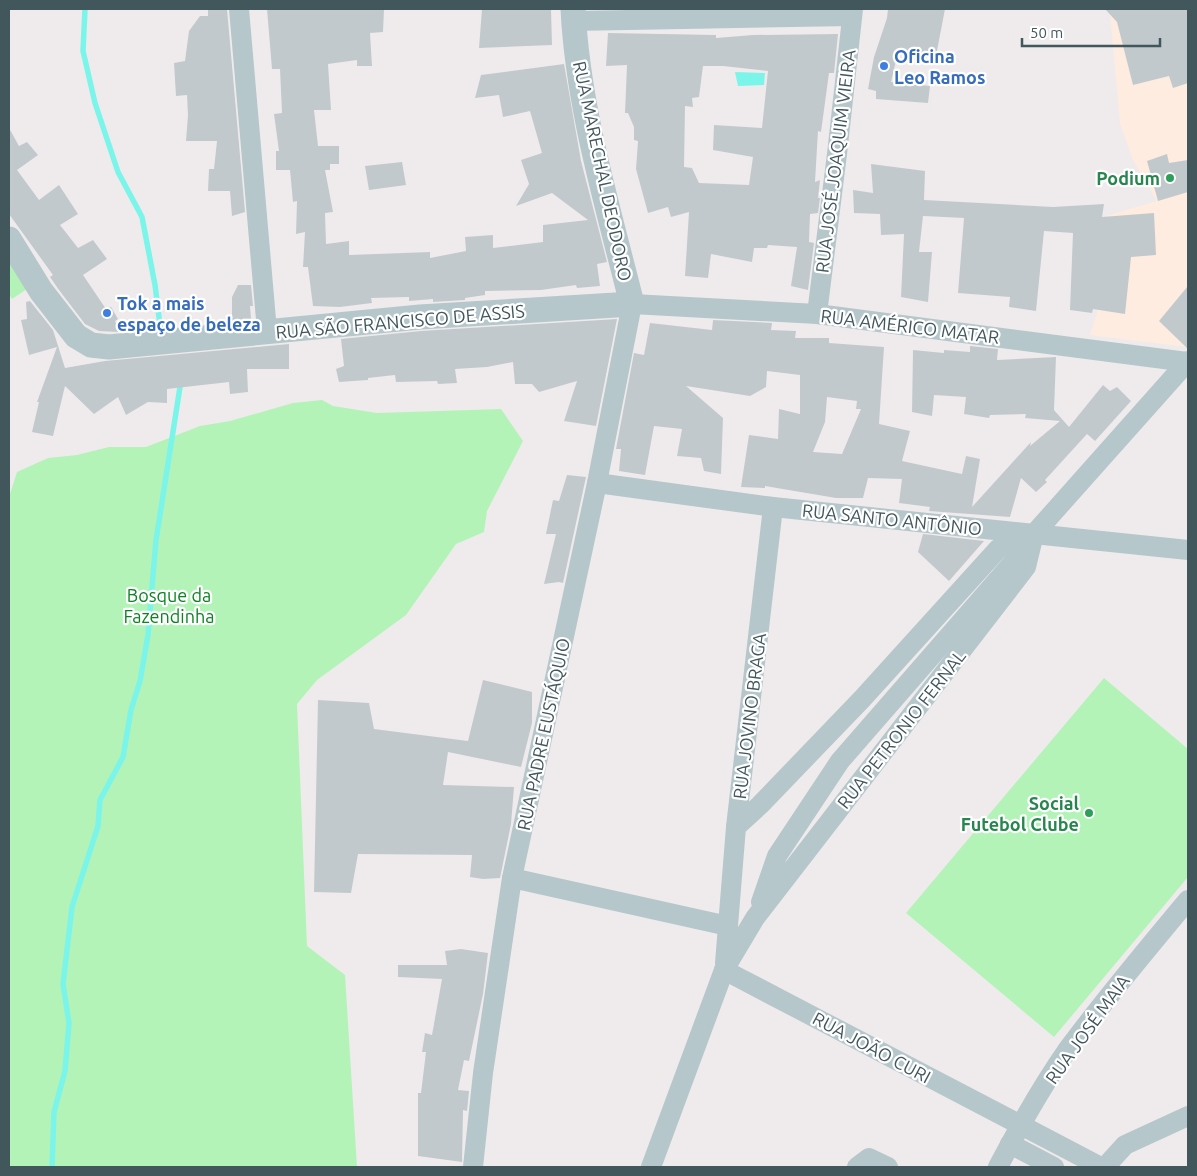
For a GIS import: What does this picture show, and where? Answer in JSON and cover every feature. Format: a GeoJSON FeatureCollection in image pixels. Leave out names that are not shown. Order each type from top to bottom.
{"type":"FeatureCollection","features":[{"type":"Feature","properties":{"kind":"street"},"geometry":{"type":"LineString","coordinates":[[239,9],[267,331]]}},
{"type":"Feature","properties":{"kind":"street"},"geometry":{"type":"LineString","coordinates":[[574,15],[852,12]]}},
{"type":"Feature","properties":{"kind":"street","name":"RUA JOSÉ JOAQUIM VIEIRA"},"geometry":{"type":"LineString","coordinates":[[817,314],[852,12]]}},
{"type":"Feature","properties":{"kind":"street","name":"RUA MARECHAL DEODORO"},"geometry":{"type":"LineString","coordinates":[[574,15],[577,61],[592,139],[632,304]]}},
{"type":"Feature","properties":{"kind":"street","name":"RUA SÃO FRANCISCO DE ASSIS"},"geometry":{"type":"LineString","coordinates":[[9,239],[42,291],[76,336],[91,345],[152,344],[420,317],[632,304]]}},
{"type":"Feature","properties":{"kind":"street","name":"RUA AMÉRICO MATAR"},"geometry":{"type":"LineString","coordinates":[[632,304],[817,314],[1188,362]]}},
{"type":"Feature","properties":{"kind":"street","name":"RUA PADRE EUSTÁQUIO"},"geometry":{"type":"LineString","coordinates":[[473,1167],[484,1073],[512,878],[597,483],[632,304]]}},
{"type":"Feature","properties":{"kind":"street","name":"RUA PETRONIO FERNAL"},"geometry":{"type":"LineString","coordinates":[[755,918],[777,856],[840,761],[1015,560],[1034,534],[1188,362]]}},
{"type":"Feature","properties":{"kind":"street","name":"RUA SANTO ANTÔNIO"},"geometry":{"type":"LineString","coordinates":[[597,483],[773,507],[1188,550]]}},
{"type":"Feature","properties":{"kind":"street","name":"RUA JOVINO BRAGA"},"geometry":{"type":"LineString","coordinates":[[728,926],[736,827],[773,507]]}},
{"type":"Feature","properties":{"kind":"street","name":"RUA PETRONIO FERNAL"},"geometry":{"type":"LineString","coordinates":[[736,827],[760,805],[862,699],[998,549],[1034,534]]}},
{"type":"Feature","properties":{"kind":"street","name":"RUA PETRONIO FERNAL"},"geometry":{"type":"LineString","coordinates":[[651,1167],[724,970],[755,918],[1026,567],[1034,534]]}},
{"type":"Feature","properties":{"kind":"street","name":"RUA PETRONIO FERNAL"},"geometry":{"type":"LineString","coordinates":[[840,761],[862,699]]}},
{"type":"Feature","properties":{"kind":"street"},"geometry":{"type":"LineString","coordinates":[[512,878],[728,926]]}},
{"type":"Feature","properties":{"kind":"street","name":"RUA JOSÉ MAIA"},"geometry":{"type":"LineString","coordinates":[[998,1167],[1020,1124],[1068,1050],[1146,950],[1188,900]]}},
{"type":"Feature","properties":{"kind":"street","name":"RUA PETRONIO FERNAL"},"geometry":{"type":"LineString","coordinates":[[724,970],[728,926]]}},
{"type":"Feature","properties":{"kind":"street","name":"RUA JOÃO CURI"},"geometry":{"type":"LineString","coordinates":[[724,970],[1101,1167]]}},
{"type":"Feature","properties":{"kind":"street"},"geometry":{"type":"LineString","coordinates":[[1105,1167],[1125,1145],[1188,1116]]}},
{"type":"Feature","properties":{"kind":"street"},"geometry":{"type":"LineString","coordinates":[[1010,1144],[1054,1167]]}},
{"type":"Feature","properties":{"kind":"street"},"geometry":{"type":"LineString","coordinates":[[857,1167],[869,1158],[888,1167]]}},
{"type":"Feature","properties":{"kind":"shaded area"},"geometry":{"type":"Polygon","coordinates":[[[1133,9],[1188,9],[1187,347],[1090,335],[1098,310],[1106,216],[1157,201],[1132,158],[1120,123],[1110,14],[1133,9]]]}},
{"type":"Feature","properties":{"kind":"green space"},"geometry":{"type":"Polygon","coordinates":[[[9,259],[27,289],[12,299],[9,294],[9,259]]]}},
{"type":"Feature","properties":{"kind":"green space","name":"Bosque da Fazendinha"},"geometry":{"type":"Polygon","coordinates":[[[322,400],[333,406],[377,413],[501,409],[523,441],[487,511],[484,532],[456,544],[406,615],[317,680],[297,704],[307,946],[345,975],[357,1167],[9,1167],[9,497],[17,472],[48,458],[77,455],[109,447],[146,447],[200,426],[230,421],[293,403],[322,400]]]}},
{"type":"Feature","properties":{"kind":"green space","name":"Social Futebol Clube"},"geometry":{"type":"Polygon","coordinates":[[[1104,678],[1188,749],[1188,877],[1054,1037],[906,913],[1104,678]]]}},
{"type":"Feature","properties":{"kind":"water"},"geometry":{"type":"Polygon","coordinates":[[[735,72],[765,73],[764,85],[738,86],[735,72]]]}},
{"type":"Feature","properties":{"kind":"building"},"geometry":{"type":"Polygon","coordinates":[[[208,9],[227,9],[245,212],[232,216],[230,191],[208,191],[209,169],[214,169],[217,141],[186,141],[187,95],[176,96],[174,63],[185,61],[189,31],[200,16],[208,16],[208,9]]]}},
{"type":"Feature","properties":{"kind":"building"},"geometry":{"type":"Polygon","coordinates":[[[267,9],[384,9],[383,32],[370,33],[372,66],[357,66],[357,60],[328,64],[331,110],[314,110],[318,146],[339,146],[339,164],[330,164],[330,170],[325,170],[333,212],[325,213],[326,244],[349,241],[349,255],[430,252],[430,258],[466,251],[465,237],[493,235],[493,248],[543,242],[543,225],[588,220],[552,193],[516,206],[529,184],[521,160],[542,153],[530,111],[503,117],[499,95],[475,98],[481,75],[564,64],[581,161],[607,262],[597,264],[600,286],[577,288],[576,285],[541,290],[485,291],[485,295],[465,298],[465,300],[433,302],[433,299],[409,301],[409,297],[371,298],[372,303],[340,307],[313,306],[308,267],[303,267],[305,232],[296,234],[297,201],[293,202],[290,170],[276,170],[276,151],[279,151],[274,114],[282,113],[280,69],[272,69],[267,9]]]}},
{"type":"Feature","properties":{"kind":"building"},"geometry":{"type":"Polygon","coordinates":[[[482,9],[551,9],[552,45],[479,48],[482,9]]]}},
{"type":"Feature","properties":{"kind":"building"},"geometry":{"type":"Polygon","coordinates":[[[888,9],[945,9],[936,56],[898,52],[891,82],[930,86],[928,103],[876,99],[876,91],[868,89],[874,57],[887,18],[888,9]]]}},
{"type":"Feature","properties":{"kind":"building"},"geometry":{"type":"Polygon","coordinates":[[[1105,9],[1188,9],[1188,83],[1173,88],[1169,76],[1133,85],[1117,22],[1105,9]]]}},
{"type":"Feature","properties":{"kind":"building"},"geometry":{"type":"Polygon","coordinates":[[[608,33],[716,35],[716,38],[753,35],[838,34],[834,73],[829,73],[821,132],[818,131],[815,182],[820,180],[818,198],[820,198],[818,213],[810,214],[809,242],[814,243],[808,290],[791,286],[797,247],[768,245],[767,248],[754,248],[752,262],[711,254],[708,278],[685,276],[689,212],[671,217],[668,207],[648,213],[636,169],[638,141],[634,140],[634,127],[628,113],[625,113],[627,65],[606,66],[608,33]],[[703,66],[699,97],[692,98],[693,107],[685,106],[684,167],[692,168],[699,183],[749,185],[753,157],[713,150],[714,125],[762,128],[768,71],[723,66],[703,66]]]}},
{"type":"Feature","properties":{"kind":"building"},"geometry":{"type":"Polygon","coordinates":[[[9,128],[19,146],[27,142],[38,155],[17,170],[39,200],[59,185],[78,214],[60,225],[78,248],[93,240],[107,259],[83,275],[106,309],[111,307],[118,319],[115,321],[120,332],[99,331],[85,324],[50,277],[53,275],[9,214],[9,128]]]}},
{"type":"Feature","properties":{"kind":"building","name":"Podium"},"geometry":{"type":"Polygon","coordinates":[[[1167,154],[1169,163],[1188,160],[1188,192],[1158,201],[1147,161],[1167,154]]]}},
{"type":"Feature","properties":{"kind":"building"},"geometry":{"type":"Polygon","coordinates":[[[402,162],[406,185],[369,190],[365,166],[402,162]]]}},
{"type":"Feature","properties":{"kind":"building"},"geometry":{"type":"Polygon","coordinates":[[[871,164],[925,171],[924,200],[1053,207],[1104,204],[1102,217],[1154,213],[1156,255],[1131,257],[1125,314],[1093,309],[1092,313],[1070,310],[1073,233],[1044,231],[1036,311],[1009,307],[1010,297],[958,293],[964,218],[923,216],[919,252],[932,252],[928,302],[901,297],[904,234],[881,235],[880,214],[854,213],[853,190],[873,193],[871,164]]]}},
{"type":"Feature","properties":{"kind":"building"},"geometry":{"type":"Polygon","coordinates":[[[238,285],[251,285],[253,306],[250,306],[251,319],[232,321],[232,297],[238,285]]]}},
{"type":"Feature","properties":{"kind":"building"},"geometry":{"type":"Polygon","coordinates":[[[1188,286],[1188,349],[1159,321],[1188,286]]]}},
{"type":"Feature","properties":{"kind":"building"},"geometry":{"type":"Polygon","coordinates":[[[30,301],[53,330],[65,368],[105,361],[289,344],[289,369],[247,369],[248,392],[230,394],[229,382],[167,389],[167,403],[148,402],[126,415],[118,397],[94,414],[65,386],[53,436],[32,432],[39,402],[37,402],[57,347],[29,355],[21,320],[27,319],[26,302],[30,301]]]}},
{"type":"Feature","properties":{"kind":"building"},"geometry":{"type":"Polygon","coordinates":[[[617,319],[596,426],[564,421],[577,381],[539,392],[532,384],[515,384],[513,362],[487,367],[455,369],[457,383],[438,384],[437,381],[396,382],[395,375],[368,378],[368,380],[339,382],[336,369],[344,366],[341,339],[421,331],[617,319]]]}},
{"type":"Feature","properties":{"kind":"building"},"geometry":{"type":"Polygon","coordinates":[[[713,320],[772,323],[771,330],[796,331],[795,338],[829,338],[829,343],[884,347],[879,424],[910,431],[902,461],[962,474],[966,456],[980,459],[972,507],[1031,442],[1030,446],[1060,421],[1025,418],[1026,414],[990,415],[989,418],[964,414],[966,397],[934,395],[932,416],[912,412],[913,350],[944,353],[944,350],[970,352],[970,346],[998,349],[997,360],[1056,357],[1054,410],[1069,427],[1103,385],[1110,391],[1117,387],[1131,401],[1095,441],[1087,434],[1045,480],[1047,482],[1036,492],[1021,478],[1010,517],[929,511],[930,507],[899,503],[902,479],[868,478],[863,498],[836,498],[765,486],[765,488],[741,487],[749,435],[778,439],[779,409],[800,414],[800,375],[767,371],[766,387],[750,396],[686,386],[723,418],[721,474],[704,471],[701,458],[677,456],[682,429],[654,426],[645,475],[619,471],[621,449],[616,449],[634,353],[644,355],[650,323],[712,330],[713,320]],[[827,397],[825,422],[813,452],[842,454],[861,409],[856,409],[857,401],[827,397]]]}},
{"type":"Feature","properties":{"kind":"building"},"geometry":{"type":"Polygon","coordinates":[[[567,475],[586,477],[563,583],[544,584],[556,534],[546,534],[553,500],[559,501],[567,475]]]}},
{"type":"Feature","properties":{"kind":"building"},"geometry":{"type":"Polygon","coordinates":[[[923,534],[984,541],[949,581],[918,552],[923,534]]]}},
{"type":"Feature","properties":{"kind":"building"},"geometry":{"type":"Polygon","coordinates":[[[483,680],[532,692],[532,723],[521,767],[448,752],[443,785],[514,787],[511,824],[500,878],[483,879],[470,877],[472,855],[358,854],[351,893],[314,892],[318,700],[369,703],[374,729],[468,741],[483,680]]]}},
{"type":"Feature","properties":{"kind":"building"},"geometry":{"type":"Polygon","coordinates":[[[461,949],[488,953],[483,994],[469,1061],[464,1060],[458,1090],[469,1091],[467,1111],[463,1110],[462,1162],[418,1156],[418,1093],[421,1093],[426,1052],[422,1052],[425,1033],[432,1035],[442,979],[398,977],[398,965],[447,965],[445,951],[461,949]]]}},
{"type":"Feature","properties":{"kind":"waterway"},"geometry":{"type":"LineString","coordinates":[[85,9],[83,51],[95,103],[118,172],[142,217],[155,285],[160,325],[164,335]]}},
{"type":"Feature","properties":{"kind":"waterway"},"geometry":{"type":"LineString","coordinates":[[52,1167],[54,1112],[65,1071],[69,1023],[63,984],[72,907],[98,826],[100,800],[123,757],[131,710],[140,681],[148,635],[156,540],[180,387],[179,381]]}},
{"type":"Feature","properties":{"kind":"place","name":"Oficina Leo Ramos"},"geometry":{"type":"Point","coordinates":[884,66]}},
{"type":"Feature","properties":{"kind":"place","name":"Podium"},"geometry":{"type":"Point","coordinates":[1170,178]}},
{"type":"Feature","properties":{"kind":"place","name":"Tok a mais espaço de beleza"},"geometry":{"type":"Point","coordinates":[107,313]}},
{"type":"Feature","properties":{"kind":"place","name":"Social Futebol Clube"},"geometry":{"type":"Point","coordinates":[1089,813]}}]}
